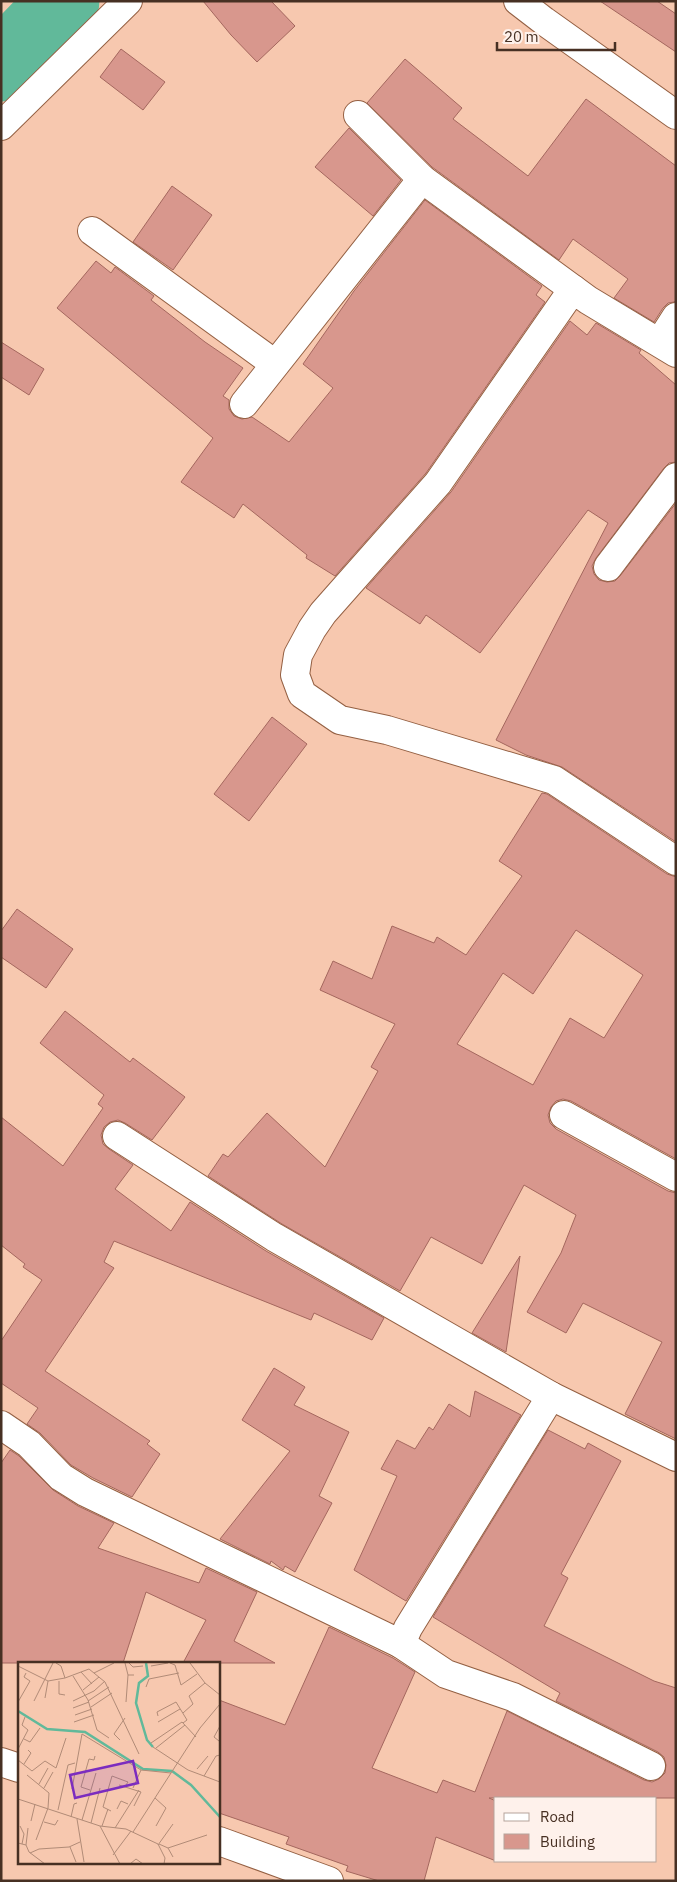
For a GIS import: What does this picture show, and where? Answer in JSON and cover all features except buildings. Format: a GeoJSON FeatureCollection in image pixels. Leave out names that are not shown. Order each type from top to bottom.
{"type":"FeatureCollection","features":[{"type":"Feature","properties":{"kind":"street"},"geometry":{"type":"LineString","coordinates":[[1,126],[128,1]]}},
{"type":"Feature","properties":{"kind":"street"},"geometry":{"type":"LineString","coordinates":[[518,1],[676,115]]}},
{"type":"Feature","properties":{"kind":"street"},"geometry":{"type":"LineString","coordinates":[[358,115],[422,179],[588,300],[668,348],[676,317]]}},
{"type":"Feature","properties":{"kind":"street"},"geometry":{"type":"LineString","coordinates":[[244,404],[422,179]]}},
{"type":"Feature","properties":{"kind":"street"},"geometry":{"type":"LineString","coordinates":[[92,231],[275,364]]}},
{"type":"Feature","properties":{"kind":"street"},"geometry":{"type":"LineString","coordinates":[[574,290],[438,483],[323,613],[298,655],[295,675],[302,694],[340,720],[387,730],[554,780],[676,861]]}},
{"type":"Feature","properties":{"kind":"street"},"geometry":{"type":"LineString","coordinates":[[608,567],[676,476]]}},
{"type":"Feature","properties":{"kind":"street"},"geometry":{"type":"LineString","coordinates":[[564,1115],[676,1177]]}},
{"type":"Feature","properties":{"kind":"street"},"geometry":{"type":"LineString","coordinates":[[117,1136],[274,1237],[551,1396],[676,1457]]}},
{"type":"Feature","properties":{"kind":"street"},"geometry":{"type":"LineString","coordinates":[[400,1644],[551,1396]]}},
{"type":"Feature","properties":{"kind":"street"},"geometry":{"type":"LineString","coordinates":[[1,1426],[29,1444],[61,1476],[85,1492],[400,1644],[446,1674],[513,1698],[651,1766]]}},
{"type":"Feature","properties":{"kind":"street"},"geometry":{"type":"LineString","coordinates":[[1,1762],[18,1768]]}},
{"type":"Feature","properties":{"kind":"street"},"geometry":{"type":"LineString","coordinates":[[220,1842],[329,1881]]}},
{"type":"Feature","properties":{"kind":"waterway"},"geometry":{"type":"LineString","coordinates":[[1,66],[64,1]]}}]}
